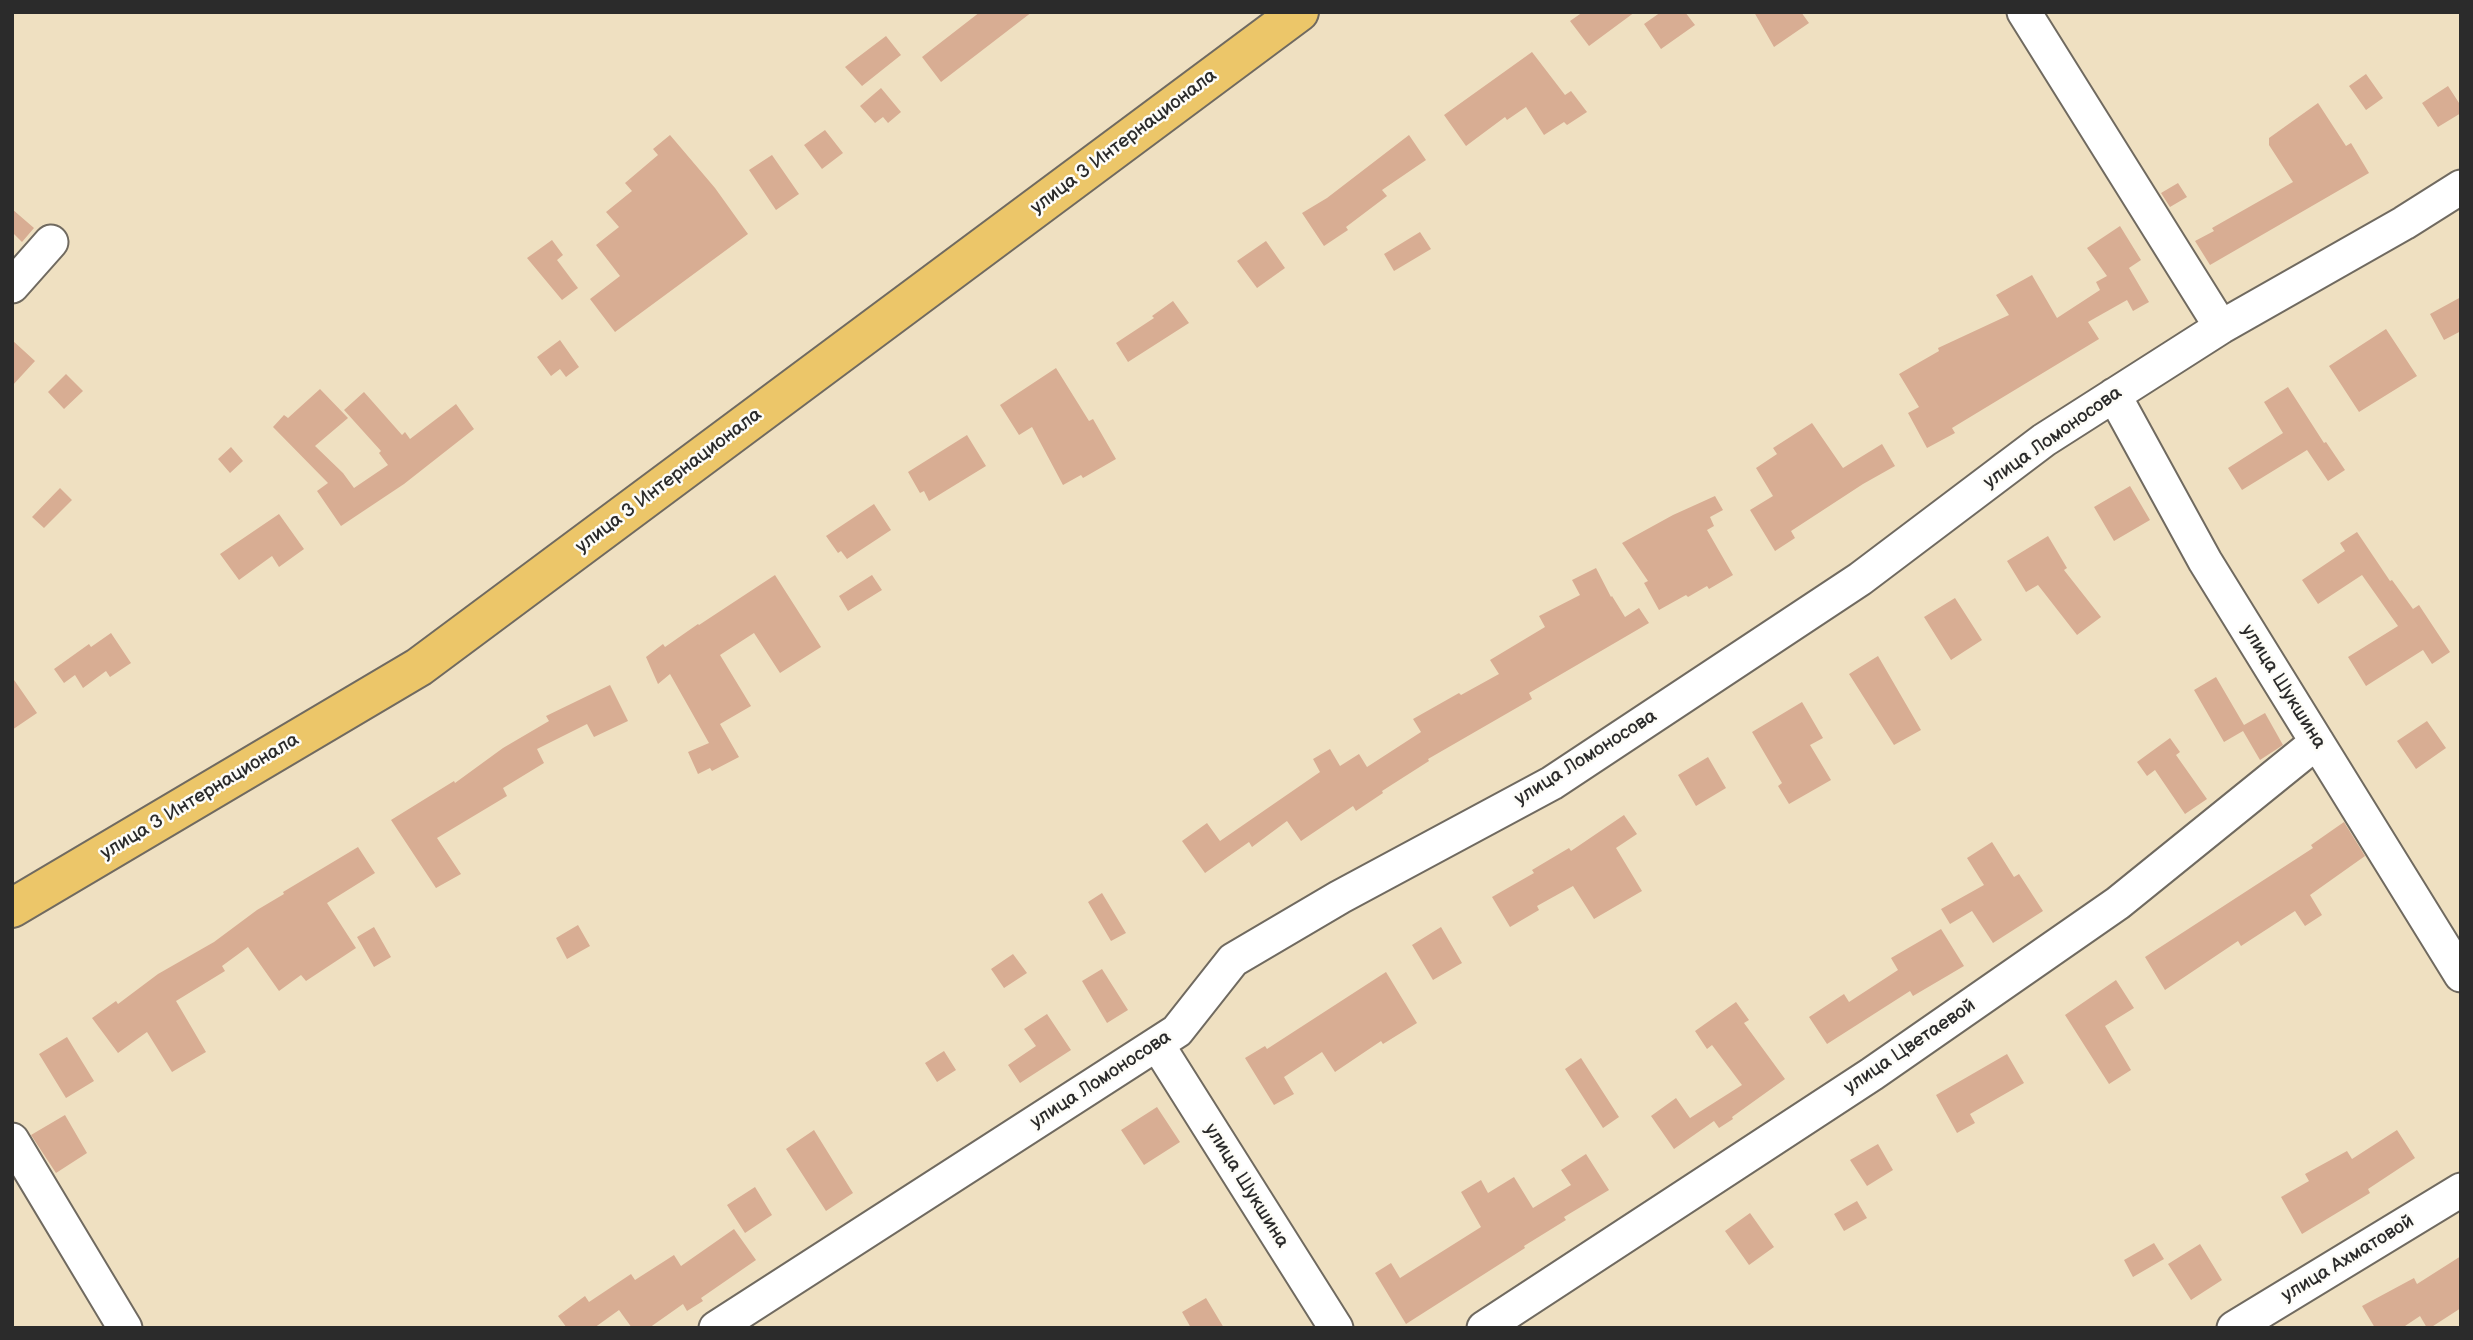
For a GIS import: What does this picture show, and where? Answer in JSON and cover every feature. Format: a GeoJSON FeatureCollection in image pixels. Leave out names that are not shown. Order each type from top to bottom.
{"type":"FeatureCollection","features":[{"type":"Feature","properties":{"kind":"main road","name":"улица 3 Интернационала"},"geometry":{"type":"LineString","coordinates":[[12,908],[419,667],[1299,12]]}},
{"type":"Feature","properties":{"kind":"street"},"geometry":{"type":"LineString","coordinates":[[2024,12],[2221,327]]}},
{"type":"Feature","properties":{"kind":"street","name":"улица Ломоносова"},"geometry":{"type":"LineString","coordinates":[[716,1328],[1177,1031],[1233,960],[1340,897],[1552,783],[1860,579],[2044,440],[2221,327],[2404,223],[2461,187]]}},
{"type":"Feature","properties":{"kind":"street"},"geometry":{"type":"LineString","coordinates":[[12,286],[51,242]]}},
{"type":"Feature","properties":{"kind":"street","name":"улица Шукшина"},"geometry":{"type":"LineString","coordinates":[[2114,395],[2205,561],[2461,975]]}},
{"type":"Feature","properties":{"kind":"street","name":"улица Цветаевой"},"geometry":{"type":"LineString","coordinates":[[1484,1328],[1872,1074],[2118,903],[2317,742]]}},
{"type":"Feature","properties":{"kind":"street","name":"улица Шукшина"},"geometry":{"type":"LineString","coordinates":[[1157,1044],[1336,1328]]}},
{"type":"Feature","properties":{"kind":"street"},"geometry":{"type":"LineString","coordinates":[[12,1140],[125,1328]]}},
{"type":"Feature","properties":{"kind":"street","name":"улица Ахматовой"},"geometry":{"type":"LineString","coordinates":[[2234,1328],[2461,1189]]}},
{"type":"Feature","properties":{"kind":"building"},"geometry":{"type":"Polygon","coordinates":[[[980,12],[1032,12],[941,82],[922,57],[980,12]]]}},
{"type":"Feature","properties":{"kind":"building"},"geometry":{"type":"Polygon","coordinates":[[[1583,12],[1635,12],[1589,46],[1570,21],[1583,12]]]}},
{"type":"Feature","properties":{"kind":"building"},"geometry":{"type":"Polygon","coordinates":[[[1661,12],[1685,12],[1695,25],[1661,49],[1644,24],[1661,12]]]}},
{"type":"Feature","properties":{"kind":"building"},"geometry":{"type":"Polygon","coordinates":[[[1754,12],[1801,12],[1809,23],[1774,47],[1754,12]]]}},
{"type":"Feature","properties":{"kind":"building"},"geometry":{"type":"Polygon","coordinates":[[[886,36],[901,55],[862,86],[845,67],[886,36]]]}},
{"type":"Feature","properties":{"kind":"building"},"geometry":{"type":"Polygon","coordinates":[[[1532,52],[1565,95],[1571,91],[1587,112],[1544,135],[1526,107],[1507,120],[1505,117],[1466,146],[1444,115],[1532,52]]]}},
{"type":"Feature","properties":{"kind":"building"},"geometry":{"type":"Polygon","coordinates":[[[2366,74],[2383,98],[2366,110],[2349,86],[2366,74]]]}},
{"type":"Feature","properties":{"kind":"building"},"geometry":{"type":"Polygon","coordinates":[[[2448,86],[2461,106],[2461,113],[2438,127],[2422,103],[2448,86]]]}},
{"type":"Feature","properties":{"kind":"building"},"geometry":{"type":"Polygon","coordinates":[[[881,88],[901,112],[888,123],[883,117],[875,123],[860,106],[881,88]]]}},
{"type":"Feature","properties":{"kind":"building"},"geometry":{"type":"Polygon","coordinates":[[[2318,103],[2346,146],[2351,143],[2369,173],[2210,265],[2195,241],[2214,231],[2212,228],[2293,182],[2269,145],[2269,138],[2318,103]]]}},
{"type":"Feature","properties":{"kind":"building"},"geometry":{"type":"Polygon","coordinates":[[[825,130],[843,153],[822,169],[804,145],[825,130]]]}},
{"type":"Feature","properties":{"kind":"building"},"geometry":{"type":"Polygon","coordinates":[[[670,135],[715,188],[748,234],[615,332],[590,299],[620,276],[596,245],[619,227],[606,212],[632,191],[625,183],[658,155],[653,149],[670,135]]]}},
{"type":"Feature","properties":{"kind":"building"},"geometry":{"type":"Polygon","coordinates":[[[1409,135],[1426,160],[1382,190],[1387,196],[1346,227],[1348,230],[1324,246],[1302,213],[1327,198],[1409,135]]]}},
{"type":"Feature","properties":{"kind":"building"},"geometry":{"type":"Polygon","coordinates":[[[772,155],[799,194],[776,210],[749,170],[772,155]]]}},
{"type":"Feature","properties":{"kind":"building"},"geometry":{"type":"Polygon","coordinates":[[[2178,183],[2187,197],[2170,207],[2161,193],[2178,183]]]}},
{"type":"Feature","properties":{"kind":"building"},"geometry":{"type":"Polygon","coordinates":[[[12,209],[34,228],[22,242],[12,232],[12,209]]]}},
{"type":"Feature","properties":{"kind":"building"},"geometry":{"type":"Polygon","coordinates":[[[2120,226],[2141,260],[2129,268],[2149,302],[2133,311],[2127,300],[2088,322],[2099,339],[1952,428],[1955,433],[1927,448],[1908,413],[1919,407],[1899,374],[1939,351],[1938,348],[2009,315],[1996,295],[2032,275],[2057,318],[2100,290],[2096,282],[2107,276],[2087,248],[2120,226]]]}},
{"type":"Feature","properties":{"kind":"building"},"geometry":{"type":"Polygon","coordinates":[[[1420,232],[1431,249],[1394,271],[1384,254],[1420,232]]]}},
{"type":"Feature","properties":{"kind":"building"},"geometry":{"type":"Polygon","coordinates":[[[552,240],[563,255],[557,260],[578,288],[562,300],[527,258],[552,240]]]}},
{"type":"Feature","properties":{"kind":"building"},"geometry":{"type":"Polygon","coordinates":[[[1266,241],[1285,268],[1257,288],[1237,261],[1266,241]]]}},
{"type":"Feature","properties":{"kind":"building"},"geometry":{"type":"Polygon","coordinates":[[[2461,297],[2461,331],[2444,340],[2430,314],[2461,297]]]}},
{"type":"Feature","properties":{"kind":"building"},"geometry":{"type":"Polygon","coordinates":[[[1173,301],[1189,323],[1128,362],[1116,343],[1154,318],[1152,316],[1173,301]]]}},
{"type":"Feature","properties":{"kind":"building"},"geometry":{"type":"Polygon","coordinates":[[[2386,329],[2417,376],[2359,412],[2329,366],[2386,329]]]}},
{"type":"Feature","properties":{"kind":"building"},"geometry":{"type":"Polygon","coordinates":[[[12,340],[35,361],[12,386],[12,340]]]}},
{"type":"Feature","properties":{"kind":"building"},"geometry":{"type":"Polygon","coordinates":[[[560,340],[579,367],[566,377],[560,369],[551,376],[537,357],[560,340]]]}},
{"type":"Feature","properties":{"kind":"building"},"geometry":{"type":"Polygon","coordinates":[[[1056,368],[1089,421],[1093,419],[1116,459],[1083,478],[1081,475],[1063,485],[1032,427],[1019,435],[1000,405],[1056,368]]]}},
{"type":"Feature","properties":{"kind":"building"},"geometry":{"type":"Polygon","coordinates":[[[66,374],[83,391],[64,409],[48,392],[66,374]]]}},
{"type":"Feature","properties":{"kind":"building"},"geometry":{"type":"Polygon","coordinates":[[[2288,387],[2345,470],[2328,481],[2307,450],[2242,490],[2228,468],[2283,433],[2264,402],[2288,387]]]}},
{"type":"Feature","properties":{"kind":"building"},"geometry":{"type":"Polygon","coordinates":[[[320,389],[348,418],[315,446],[343,473],[354,488],[388,465],[379,453],[381,451],[344,410],[364,392],[402,435],[405,432],[410,439],[456,404],[474,429],[404,484],[341,526],[317,491],[328,483],[273,427],[284,415],[288,418],[320,389]]]}},
{"type":"Feature","properties":{"kind":"building"},"geometry":{"type":"Polygon","coordinates":[[[1812,423],[1843,468],[1882,444],[1895,466],[1791,531],[1795,538],[1775,551],[1750,510],[1773,496],[1756,468],[1777,454],[1773,448],[1812,423]]]}},
{"type":"Feature","properties":{"kind":"building"},"geometry":{"type":"Polygon","coordinates":[[[967,435],[986,466],[929,501],[924,491],[920,493],[908,472],[967,435]]]}},
{"type":"Feature","properties":{"kind":"building"},"geometry":{"type":"Polygon","coordinates":[[[231,447],[243,461],[230,473],[218,459],[231,447]]]}},
{"type":"Feature","properties":{"kind":"building"},"geometry":{"type":"Polygon","coordinates":[[[2130,486],[2150,520],[2114,541],[2094,507],[2130,486]]]}},
{"type":"Feature","properties":{"kind":"building"},"geometry":{"type":"Polygon","coordinates":[[[60,488],[72,500],[44,528],[32,517],[60,488]]]}},
{"type":"Feature","properties":{"kind":"building"},"geometry":{"type":"Polygon","coordinates":[[[1715,496],[1723,510],[1710,517],[1714,526],[1707,530],[1733,575],[1709,589],[1707,586],[1659,610],[1644,583],[1648,581],[1622,543],[1715,496]]]}},
{"type":"Feature","properties":{"kind":"building"},"geometry":{"type":"Polygon","coordinates":[[[874,504],[891,530],[847,559],[841,551],[838,553],[826,536],[874,504]]]}},
{"type":"Feature","properties":{"kind":"building"},"geometry":{"type":"Polygon","coordinates":[[[279,514],[304,549],[279,567],[272,556],[239,580],[220,554],[279,514]]]}},
{"type":"Feature","properties":{"kind":"building"},"geometry":{"type":"Polygon","coordinates":[[[2357,532],[2390,581],[2392,580],[2413,609],[2419,605],[2450,652],[2432,664],[2423,650],[2366,686],[2348,657],[2398,626],[2362,575],[2318,604],[2302,580],[2345,551],[2340,543],[2357,532]]]}},
{"type":"Feature","properties":{"kind":"building"},"geometry":{"type":"Polygon","coordinates":[[[2048,536],[2067,568],[2064,570],[2101,617],[2077,635],[2038,585],[2026,592],[2007,561],[2048,536]]]}},
{"type":"Feature","properties":{"kind":"building"},"geometry":{"type":"Polygon","coordinates":[[[1596,568],[1625,617],[1639,608],[1649,623],[1529,693],[1532,699],[1428,759],[1429,761],[1356,811],[1353,806],[1301,841],[1287,821],[1252,847],[1249,842],[1205,873],[1182,841],[1207,823],[1220,841],[1320,772],[1313,759],[1330,749],[1340,766],[1359,754],[1367,767],[1421,732],[1413,719],[1499,674],[1490,660],[1545,627],[1539,616],[1580,595],[1572,580],[1596,568]]]}},
{"type":"Feature","properties":{"kind":"building"},"geometry":{"type":"Polygon","coordinates":[[[775,575],[821,647],[780,673],[754,633],[720,655],[751,706],[720,724],[739,757],[712,771],[710,768],[698,774],[688,752],[709,743],[670,674],[658,684],[646,657],[775,575]]]}},
{"type":"Feature","properties":{"kind":"building"},"geometry":{"type":"Polygon","coordinates":[[[872,575],[882,590],[848,611],[839,596],[872,575]]]}},
{"type":"Feature","properties":{"kind":"building"},"geometry":{"type":"Polygon","coordinates":[[[1955,598],[1982,640],[1951,660],[1924,617],[1955,598]]]}},
{"type":"Feature","properties":{"kind":"building"},"geometry":{"type":"Polygon","coordinates":[[[111,633],[131,663],[110,677],[106,671],[83,688],[75,675],[64,683],[54,669],[89,644],[91,647],[111,633]]]}},
{"type":"Feature","properties":{"kind":"building"},"geometry":{"type":"Polygon","coordinates":[[[1878,656],[1921,730],[1894,745],[1849,674],[1878,656]]]}},
{"type":"Feature","properties":{"kind":"building"},"geometry":{"type":"Polygon","coordinates":[[[12,677],[37,713],[12,730],[12,677]]]}},
{"type":"Feature","properties":{"kind":"building"},"geometry":{"type":"Polygon","coordinates":[[[2216,677],[2244,725],[2265,713],[2283,745],[2260,760],[2243,731],[2224,742],[2194,690],[2216,677]]]}},
{"type":"Feature","properties":{"kind":"building"},"geometry":{"type":"Polygon","coordinates":[[[610,685],[628,721],[594,737],[587,724],[537,749],[544,763],[503,788],[507,796],[437,838],[461,874],[436,888],[391,820],[454,781],[455,783],[503,748],[549,721],[546,716],[610,685]]]}},
{"type":"Feature","properties":{"kind":"building"},"geometry":{"type":"Polygon","coordinates":[[[1802,702],[1823,738],[1810,745],[1831,780],[1789,804],[1778,786],[1782,783],[1752,732],[1802,702]]]}},
{"type":"Feature","properties":{"kind":"building"},"geometry":{"type":"Polygon","coordinates":[[[2427,721],[2446,748],[2416,769],[2397,741],[2427,721]]]}},
{"type":"Feature","properties":{"kind":"building"},"geometry":{"type":"Polygon","coordinates":[[[2170,738],[2180,752],[2176,755],[2207,799],[2185,814],[2155,770],[2147,776],[2137,762],[2170,738]]]}},
{"type":"Feature","properties":{"kind":"building"},"geometry":{"type":"Polygon","coordinates":[[[1708,757],[1726,788],[1696,806],[1678,775],[1708,757]]]}},
{"type":"Feature","properties":{"kind":"building"},"geometry":{"type":"Polygon","coordinates":[[[1624,815],[1637,834],[1616,848],[1642,891],[1594,919],[1573,886],[1537,906],[1539,910],[1510,927],[1492,897],[1534,873],[1532,870],[1569,848],[1571,851],[1624,815]]]}},
{"type":"Feature","properties":{"kind":"building"},"geometry":{"type":"Polygon","coordinates":[[[2344,822],[2365,856],[2310,895],[2322,915],[2305,926],[2295,911],[2241,946],[2238,941],[2165,990],[2145,957],[2313,848],[2311,845],[2344,822]]]}},
{"type":"Feature","properties":{"kind":"building"},"geometry":{"type":"Polygon","coordinates":[[[1992,842],[2014,877],[2019,874],[2043,911],[1993,943],[1972,911],[1950,924],[1941,909],[1984,885],[1967,858],[1992,842]]]}},
{"type":"Feature","properties":{"kind":"building"},"geometry":{"type":"Polygon","coordinates":[[[358,847],[375,873],[327,903],[356,948],[306,981],[301,975],[279,991],[248,947],[222,966],[225,971],[176,1001],[206,1052],[172,1072],[147,1032],[118,1053],[92,1018],[116,1001],[118,1004],[158,974],[214,942],[284,894],[283,892],[358,847]]]}},
{"type":"Feature","properties":{"kind":"building"},"geometry":{"type":"Polygon","coordinates":[[[1102,893],[1126,933],[1111,941],[1088,902],[1102,893]]]}},
{"type":"Feature","properties":{"kind":"building"},"geometry":{"type":"Polygon","coordinates":[[[578,925],[590,946],[567,959],[556,938],[578,925]]]}},
{"type":"Feature","properties":{"kind":"building"},"geometry":{"type":"Polygon","coordinates":[[[374,927],[391,957],[374,967],[357,937],[374,927]]]}},
{"type":"Feature","properties":{"kind":"building"},"geometry":{"type":"Polygon","coordinates":[[[1441,927],[1462,963],[1433,980],[1412,945],[1441,927]]]}},
{"type":"Feature","properties":{"kind":"building"},"geometry":{"type":"Polygon","coordinates":[[[1941,929],[1964,966],[1913,996],[1910,991],[1827,1044],[1809,1017],[1844,994],[1849,1002],[1898,970],[1891,958],[1941,929]]]}},
{"type":"Feature","properties":{"kind":"building"},"geometry":{"type":"Polygon","coordinates":[[[1013,954],[1027,973],[1004,988],[991,969],[1013,954]]]}},
{"type":"Feature","properties":{"kind":"building"},"geometry":{"type":"Polygon","coordinates":[[[1102,969],[1128,1010],[1107,1023],[1082,981],[1102,969]]]}},
{"type":"Feature","properties":{"kind":"building"},"geometry":{"type":"Polygon","coordinates":[[[1386,972],[1417,1023],[1383,1044],[1381,1041],[1335,1072],[1322,1052],[1284,1077],[1294,1094],[1274,1105],[1245,1058],[1265,1046],[1267,1049],[1386,972]]]}},
{"type":"Feature","properties":{"kind":"building"},"geometry":{"type":"Polygon","coordinates":[[[2116,980],[2134,1008],[2105,1026],[2131,1070],[2109,1084],[2065,1015],[2116,980]]]}},
{"type":"Feature","properties":{"kind":"building"},"geometry":{"type":"Polygon","coordinates":[[[1736,1002],[1749,1020],[1744,1023],[1785,1079],[1719,1128],[1714,1121],[1674,1149],[1651,1116],[1676,1098],[1690,1118],[1742,1085],[1712,1045],[1707,1049],[1695,1031],[1736,1002]]]}},
{"type":"Feature","properties":{"kind":"building"},"geometry":{"type":"Polygon","coordinates":[[[1047,1014],[1071,1050],[1020,1083],[1008,1065],[1036,1046],[1024,1029],[1047,1014]]]}},
{"type":"Feature","properties":{"kind":"building"},"geometry":{"type":"Polygon","coordinates":[[[67,1037],[94,1081],[66,1098],[39,1054],[67,1037]]]}},
{"type":"Feature","properties":{"kind":"building"},"geometry":{"type":"Polygon","coordinates":[[[944,1051],[956,1070],[937,1082],[925,1063],[944,1051]]]}},
{"type":"Feature","properties":{"kind":"building"},"geometry":{"type":"Polygon","coordinates":[[[2007,1054],[2024,1083],[1970,1114],[1975,1123],[1957,1133],[1936,1095],[2007,1054]]]}},
{"type":"Feature","properties":{"kind":"building"},"geometry":{"type":"Polygon","coordinates":[[[1581,1058],[1619,1117],[1603,1128],[1565,1069],[1581,1058]]]}},
{"type":"Feature","properties":{"kind":"building"},"geometry":{"type":"Polygon","coordinates":[[[1157,1107],[1180,1142],[1144,1165],[1121,1130],[1157,1107]]]}},
{"type":"Feature","properties":{"kind":"building"},"geometry":{"type":"Polygon","coordinates":[[[65,1115],[87,1153],[56,1173],[31,1135],[65,1115]]]}},
{"type":"Feature","properties":{"kind":"building"},"geometry":{"type":"Polygon","coordinates":[[[814,1130],[853,1193],[826,1211],[786,1149],[814,1130]]]}},
{"type":"Feature","properties":{"kind":"building"},"geometry":{"type":"Polygon","coordinates":[[[2397,1130],[2415,1158],[2368,1189],[2370,1193],[2302,1234],[2281,1197],[2309,1181],[2305,1174],[2347,1151],[2352,1159],[2397,1130]]]}},
{"type":"Feature","properties":{"kind":"building"},"geometry":{"type":"Polygon","coordinates":[[[1878,1144],[1893,1170],[1867,1186],[1850,1160],[1878,1144]]]}},
{"type":"Feature","properties":{"kind":"building"},"geometry":{"type":"Polygon","coordinates":[[[1586,1154],[1609,1190],[1564,1217],[1566,1220],[1524,1246],[1525,1248],[1406,1324],[1375,1273],[1391,1263],[1400,1278],[1481,1227],[1461,1192],[1481,1180],[1488,1193],[1514,1177],[1533,1208],[1571,1185],[1561,1170],[1586,1154]]]}},
{"type":"Feature","properties":{"kind":"building"},"geometry":{"type":"Polygon","coordinates":[[[755,1187],[772,1215],[745,1233],[727,1205],[755,1187]]]}},
{"type":"Feature","properties":{"kind":"building"},"geometry":{"type":"Polygon","coordinates":[[[1857,1201],[1867,1218],[1844,1231],[1834,1214],[1857,1201]]]}},
{"type":"Feature","properties":{"kind":"building"},"geometry":{"type":"Polygon","coordinates":[[[1750,1213],[1774,1247],[1749,1265],[1725,1231],[1750,1213]]]}},
{"type":"Feature","properties":{"kind":"building"},"geometry":{"type":"Polygon","coordinates":[[[734,1229],[756,1260],[701,1298],[703,1301],[687,1311],[683,1304],[649,1328],[632,1328],[619,1310],[594,1328],[567,1328],[558,1316],[585,1296],[589,1302],[631,1274],[635,1280],[674,1255],[681,1266],[734,1229]]]}},
{"type":"Feature","properties":{"kind":"building"},"geometry":{"type":"Polygon","coordinates":[[[2154,1243],[2164,1259],[2133,1277],[2124,1260],[2154,1243]]]}},
{"type":"Feature","properties":{"kind":"building"},"geometry":{"type":"Polygon","coordinates":[[[2200,1244],[2222,1280],[2191,1300],[2168,1264],[2200,1244]]]}},
{"type":"Feature","properties":{"kind":"building"},"geometry":{"type":"Polygon","coordinates":[[[2461,1256],[2461,1308],[2430,1328],[2427,1328],[2420,1316],[2402,1328],[2375,1328],[2362,1306],[2414,1278],[2417,1284],[2461,1256]]]}},
{"type":"Feature","properties":{"kind":"building"},"geometry":{"type":"Polygon","coordinates":[[[1206,1298],[1224,1328],[1191,1328],[1182,1312],[1206,1298]]]}}]}
